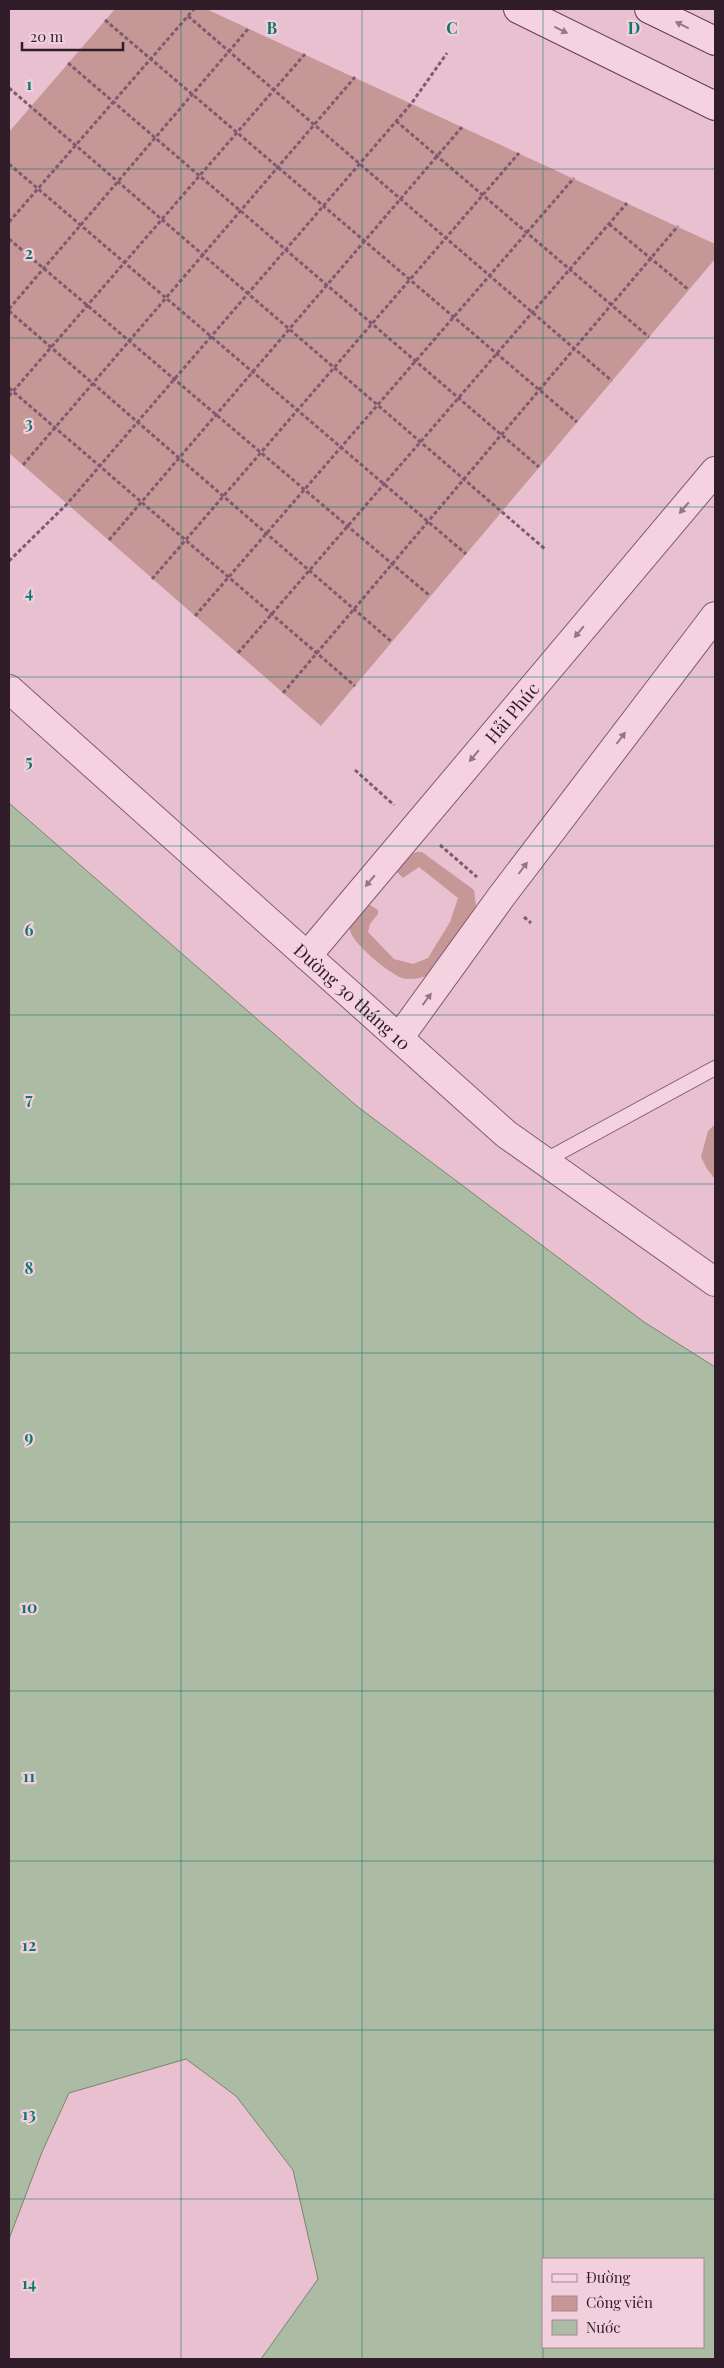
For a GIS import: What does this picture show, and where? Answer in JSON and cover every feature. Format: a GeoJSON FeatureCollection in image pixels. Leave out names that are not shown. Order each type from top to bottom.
{"type":"FeatureCollection","features":[{"type":"Feature","properties":{"kind":"street"},"geometry":{"type":"LineString","coordinates":[[648,9],[715,41]]}},
{"type":"Feature","properties":{"kind":"street"},"geometry":{"type":"LineString","coordinates":[[529,11],[715,106]]}},
{"type":"Feature","properties":{"kind":"street","name":"Hải Phúc"},"geometry":{"type":"LineString","coordinates":[[307,956],[715,470]]}},
{"type":"Feature","properties":{"kind":"street"},"geometry":{"type":"LineString","coordinates":[[399,1038],[501,897],[715,616]]}},
{"type":"Feature","properties":{"kind":"street","name":"Đường 30 tháng 10"},"geometry":{"type":"LineString","coordinates":[[9,689],[506,1134],[715,1282]]}},
{"type":"Feature","properties":{"kind":"lane"},"geometry":{"type":"LineString","coordinates":[[544,1161],[715,1068]]}},
{"type":"Feature","properties":{"kind":"path"},"geometry":{"type":"LineString","coordinates":[[9,222],[194,9]]}},
{"type":"Feature","properties":{"kind":"path"},"geometry":{"type":"LineString","coordinates":[[188,16],[612,381]]}},
{"type":"Feature","properties":{"kind":"path"},"geometry":{"type":"LineString","coordinates":[[105,20],[577,422]]}},
{"type":"Feature","properties":{"kind":"path"},"geometry":{"type":"LineString","coordinates":[[248,28],[9,310],[392,642]]}},
{"type":"Feature","properties":{"kind":"path"},"geometry":{"type":"LineString","coordinates":[[9,561],[67,504],[286,250],[411,104],[446,53]]}},
{"type":"Feature","properties":{"kind":"path"},"geometry":{"type":"LineString","coordinates":[[9,396],[305,54]]}},
{"type":"Feature","properties":{"kind":"path"},"geometry":{"type":"LineString","coordinates":[[68,63],[539,467]]}},
{"type":"Feature","properties":{"kind":"path"},"geometry":{"type":"LineString","coordinates":[[23,466],[354,77]]}},
{"type":"Feature","properties":{"kind":"path"},"geometry":{"type":"LineString","coordinates":[[9,88],[335,366],[545,549]]}},
{"type":"Feature","properties":{"kind":"path"},"geometry":{"type":"LineString","coordinates":[[396,121],[649,337]]}},
{"type":"Feature","properties":{"kind":"path"},"geometry":{"type":"LineString","coordinates":[[109,540],[462,127]]}},
{"type":"Feature","properties":{"kind":"path"},"geometry":{"type":"LineString","coordinates":[[152,578],[518,153]]}},
{"type":"Feature","properties":{"kind":"path"},"geometry":{"type":"LineString","coordinates":[[9,164],[466,554]]}},
{"type":"Feature","properties":{"kind":"path"},"geometry":{"type":"LineString","coordinates":[[195,616],[574,178]]}},
{"type":"Feature","properties":{"kind":"path"},"geometry":{"type":"LineString","coordinates":[[238,654],[627,203]]}},
{"type":"Feature","properties":{"kind":"path"},"geometry":{"type":"LineString","coordinates":[[609,224],[689,290]]}},
{"type":"Feature","properties":{"kind":"path"},"geometry":{"type":"LineString","coordinates":[[282,693],[678,226]]}},
{"type":"Feature","properties":{"kind":"path"},"geometry":{"type":"LineString","coordinates":[[9,239],[430,596]]}},
{"type":"Feature","properties":{"kind":"path"},"geometry":{"type":"LineString","coordinates":[[9,388],[354,686]]}},
{"type":"Feature","properties":{"kind":"path"},"geometry":{"type":"LineString","coordinates":[[354,770],[531,923]]}},
{"type":"Feature","properties":{"kind":"green space"},"geometry":{"type":"Polygon","coordinates":[[[115,9],[206,9],[715,244],[715,259],[321,726],[9,453],[9,132],[115,9]]]}},
{"type":"Feature","properties":{"kind":"green space"},"geometry":{"type":"Polygon","coordinates":[[[416,852],[422,852],[474,890],[476,906],[447,953],[434,970],[428,975],[408,979],[396,975],[380,964],[356,942],[350,929],[365,902],[378,910],[378,914],[370,924],[368,932],[394,959],[413,964],[428,958],[450,922],[458,898],[419,867],[403,878],[395,870],[408,856],[416,852]]]}},
{"type":"Feature","properties":{"kind":"green space"},"geometry":{"type":"Polygon","coordinates":[[[715,1124],[715,1179],[701,1157],[708,1131],[715,1124]]]}},
{"type":"Feature","properties":{"kind":"water"},"geometry":{"type":"Polygon","coordinates":[[[9,803],[358,1107],[644,1322],[715,1367],[715,2359],[261,2359],[318,2279],[293,2170],[236,2096],[186,2059],[69,2093],[42,2152],[9,2239],[9,803]]]}}]}
